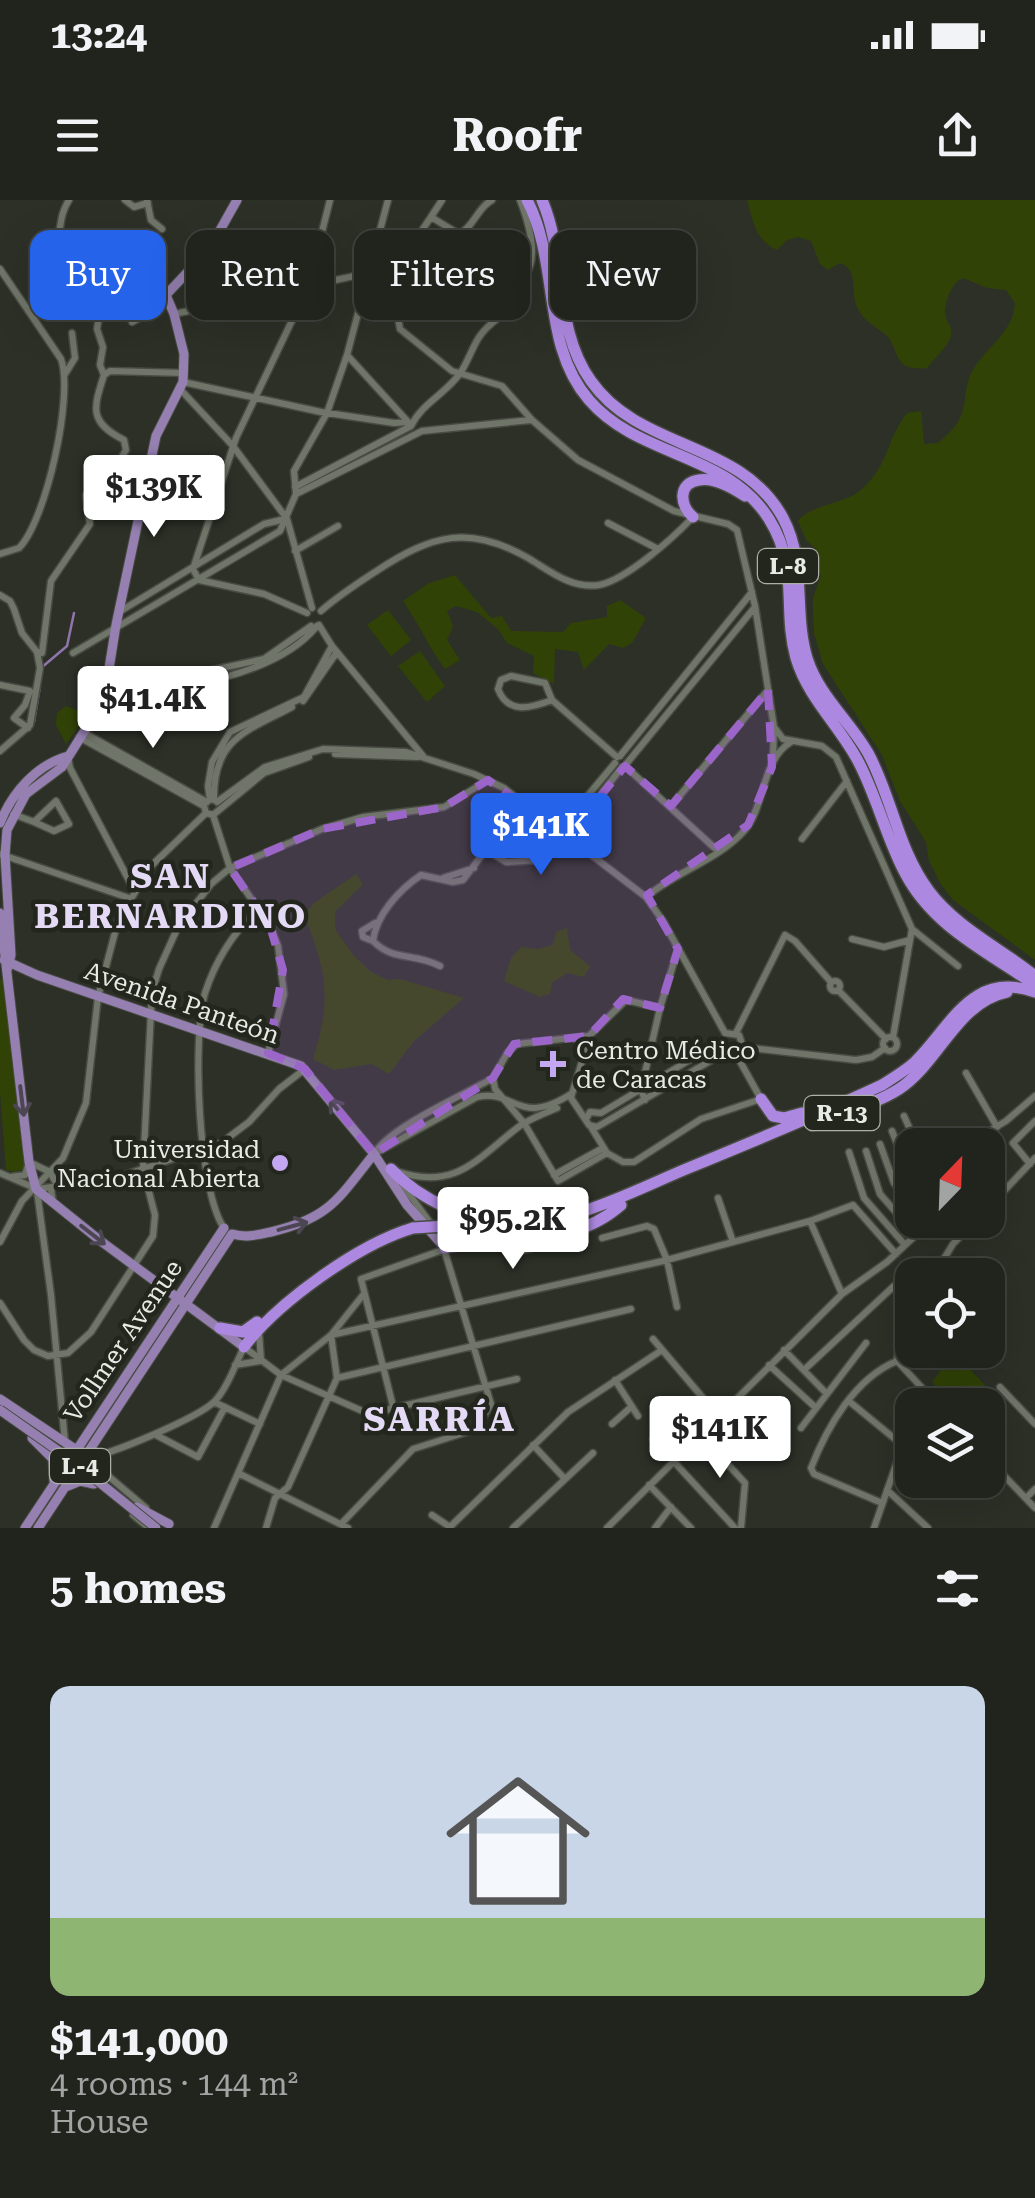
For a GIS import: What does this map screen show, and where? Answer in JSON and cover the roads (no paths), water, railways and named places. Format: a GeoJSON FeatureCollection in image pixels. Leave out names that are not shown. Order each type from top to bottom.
{"type":"FeatureCollection","features":[{"type":"Feature","properties":{"kind":"highway","name":"L-8"},"geometry":{"type":"LineString","coordinates":[[524,200],[542,242],[564,358],[584,394],[604,416],[628,433],[736,481],[762,509],[776,532],[789,571],[792,636],[804,678],[860,764],[904,872],[940,919],[1035,976]]}},
{"type":"Feature","properties":{"kind":"highway","name":"L-8"},"geometry":{"type":"LineString","coordinates":[[542,200],[554,235],[568,331],[591,382],[613,407],[636,424],[717,456],[739,469],[772,501],[784,520],[798,560],[802,636],[812,673],[868,753],[925,886],[1015,966],[1035,989]]}},
{"type":"Feature","properties":{"kind":"highway"},"geometry":{"type":"LineString","coordinates":[[693,517],[685,509],[682,496],[687,485],[701,479],[732,488],[762,509]]}},
{"type":"Feature","properties":{"kind":"highway","name":"R-13"},"geometry":{"type":"LineString","coordinates":[[391,1169],[415,1190],[469,1215],[509,1223],[547,1221],[589,1210],[863,1094],[914,1062],[986,990],[1007,986],[1035,989]]}},
{"type":"Feature","properties":{"kind":"highway","name":"R-13"},"geometry":{"type":"LineString","coordinates":[[220,1328],[247,1330],[380,1240],[413,1228],[463,1225],[539,1230],[576,1222],[898,1090],[923,1068],[954,1028],[995,996],[1013,993],[1035,1000]]}},
{"type":"Feature","properties":{"kind":"highway"},"geometry":{"type":"LineString","coordinates":[[754,1101],[784,1118],[863,1094]]}},
{"type":"Feature","properties":{"kind":"highway","name":"R-13"},"geometry":{"type":"LineString","coordinates":[[445,1248],[474,1240],[527,1241],[552,1237],[601,1218],[620,1204]]}},
{"type":"Feature","properties":{"kind":"highway","name":"R-13"},"geometry":{"type":"LineString","coordinates":[[244,1347],[260,1328],[310,1286]]}},
{"type":"Feature","properties":{"kind":"main road"},"geometry":{"type":"LineString","coordinates":[[4,963],[2,854],[7,830],[32,786],[62,766],[105,696],[156,436],[183,381],[174,314],[167,299],[210,248],[237,200]]}},
{"type":"Feature","properties":{"kind":"main road"},"geometry":{"type":"LineString","coordinates":[[0,824],[26,780],[68,756]]}},
{"type":"Feature","properties":{"kind":"main road"},"geometry":{"type":"LineString","coordinates":[[0,914],[36,1189],[244,1347]]}},
{"type":"Feature","properties":{"kind":"main road","name":"Avenida Panteón"},"geometry":{"type":"LineString","coordinates":[[4,963],[268,1053],[304,1069],[374,1154]]}},
{"type":"Feature","properties":{"kind":"main road"},"geometry":{"type":"LineString","coordinates":[[228,1231],[245,1237],[314,1219],[328,1209],[374,1154]]}},
{"type":"Feature","properties":{"kind":"main road","name":"R-13"},"geometry":{"type":"LineString","coordinates":[[374,1154],[383,1157],[391,1169]]}},
{"type":"Feature","properties":{"kind":"main road","name":"R-13"},"geometry":{"type":"LineString","coordinates":[[374,1154],[406,1205],[445,1248]]}},
{"type":"Feature","properties":{"kind":"main road","name":"Vollmer Avenue"},"geometry":{"type":"LineString","coordinates":[[25,1528],[78,1470],[228,1231]]}},
{"type":"Feature","properties":{"kind":"main road","name":"Vollmer Avenue"},"geometry":{"type":"LineString","coordinates":[[38,1528],[76,1450],[182,1301]]}},
{"type":"Feature","properties":{"kind":"main road","name":"L-4"},"geometry":{"type":"LineString","coordinates":[[0,1407],[86,1457]]}},
{"type":"Feature","properties":{"kind":"main road","name":"L-4"},"geometry":{"type":"LineString","coordinates":[[0,1407],[162,1527]]}},
{"type":"Feature","properties":{"kind":"main road","name":"L-4"},"geometry":{"type":"LineString","coordinates":[[0,1407],[162,1527]]}},
{"type":"Feature","properties":{"kind":"main road"},"geometry":{"type":"LineString","coordinates":[[32,1438],[53,1459],[58,1488],[80,1482],[94,1484]]}},
{"type":"Feature","properties":{"kind":"main road","name":"L-4"},"geometry":{"type":"LineString","coordinates":[[32,1438],[61,1456],[68,1452],[65,1442]]}},
{"type":"Feature","properties":{"kind":"street"},"geometry":{"type":"LineString","coordinates":[[69,200],[60,217],[56,242],[46,258],[45,275],[50,281],[81,288],[99,301],[102,312],[97,329],[103,347],[100,365],[104,375]]}},
{"type":"Feature","properties":{"kind":"street"},"geometry":{"type":"LineString","coordinates":[[125,200],[134,207],[147,202],[151,220],[162,229]]}},
{"type":"Feature","properties":{"kind":"street"},"geometry":{"type":"LineString","coordinates":[[322,230],[330,200]]}},
{"type":"Feature","properties":{"kind":"street"},"geometry":{"type":"LineString","coordinates":[[381,230],[388,200]]}},
{"type":"Feature","properties":{"kind":"street"},"geometry":{"type":"LineString","coordinates":[[422,230],[442,200]]}},
{"type":"Feature","properties":{"kind":"street"},"geometry":{"type":"LineString","coordinates":[[431,216],[455,234],[462,233],[492,200]]}},
{"type":"Feature","properties":{"kind":"street"},"geometry":{"type":"LineString","coordinates":[[524,200],[534,248],[530,268],[522,279],[498,294],[416,307],[398,318],[400,329],[460,374],[502,386],[532,420],[578,460],[674,511],[728,524],[737,530],[756,606],[774,727],[772,767]]}},
{"type":"Feature","properties":{"kind":"street"},"geometry":{"type":"LineString","coordinates":[[0,269],[61,358],[64,375],[57,451],[32,527],[18,548],[0,554]]}},
{"type":"Feature","properties":{"kind":"street"},"geometry":{"type":"LineString","coordinates":[[132,322],[167,299]]}},
{"type":"Feature","properties":{"kind":"street"},"geometry":{"type":"LineString","coordinates":[[174,314],[186,312]]}},
{"type":"Feature","properties":{"kind":"street"},"geometry":{"type":"LineString","coordinates":[[193,570],[233,446],[292,320]]}},
{"type":"Feature","properties":{"kind":"street"},"geometry":{"type":"LineString","coordinates":[[72,653],[280,531],[295,490],[294,471],[328,413],[357,320]]}},
{"type":"Feature","properties":{"kind":"street"},"geometry":{"type":"LineString","coordinates":[[295,490],[412,427],[418,412],[460,374],[476,339],[498,320]]}},
{"type":"Feature","properties":{"kind":"street"},"geometry":{"type":"LineString","coordinates":[[64,375],[75,358],[72,333]]}},
{"type":"Feature","properties":{"kind":"street"},"geometry":{"type":"LineString","coordinates":[[347,355],[412,427]]}},
{"type":"Feature","properties":{"kind":"street"},"geometry":{"type":"LineString","coordinates":[[37,652],[42,653],[51,581],[90,524],[86,495],[110,476],[126,450],[124,440],[95,415],[104,375],[110,370],[412,427],[532,420]]}},
{"type":"Feature","properties":{"kind":"street"},"geometry":{"type":"LineString","coordinates":[[183,381],[286,518],[310,610],[306,621],[316,626],[424,757]]}},
{"type":"Feature","properties":{"kind":"street"},"geometry":{"type":"LineString","coordinates":[[193,570],[200,580],[322,611],[337,596],[408,550],[438,539],[476,538],[499,543],[566,580],[586,585],[617,578],[693,517]]}},
{"type":"Feature","properties":{"kind":"street"},"geometry":{"type":"LineString","coordinates":[[119,612],[264,524],[286,518]]}},
{"type":"Feature","properties":{"kind":"street"},"geometry":{"type":"LineString","coordinates":[[608,524],[656,548]]}},
{"type":"Feature","properties":{"kind":"street"},"geometry":{"type":"LineString","coordinates":[[295,551],[338,526]]}},
{"type":"Feature","properties":{"kind":"street"},"geometry":{"type":"LineString","coordinates":[[440,966],[417,955],[391,955],[363,937],[362,931],[376,923],[416,878],[427,874],[442,878],[474,868],[486,850],[506,862],[540,860],[564,833],[574,828],[752,591]]}},
{"type":"Feature","properties":{"kind":"street"},"geometry":{"type":"LineString","coordinates":[[0,595],[10,601],[22,633],[37,652],[40,668],[28,728],[0,752]]}},
{"type":"Feature","properties":{"kind":"street"},"geometry":{"type":"LineString","coordinates":[[564,833],[565,823],[756,606]]}},
{"type":"Feature","properties":{"kind":"street"},"geometry":{"type":"LineString","coordinates":[[105,696],[266,665],[316,626],[324,618],[322,611]]}},
{"type":"Feature","properties":{"kind":"street"},"geometry":{"type":"LineString","coordinates":[[268,1053],[282,1008],[283,970],[270,926],[230,868],[211,806],[215,773],[228,743],[308,699],[335,649]]}},
{"type":"Feature","properties":{"kind":"street"},"geometry":{"type":"LineString","coordinates":[[686,675],[693,682]]}},
{"type":"Feature","properties":{"kind":"street"},"geometry":{"type":"LineString","coordinates":[[552,700],[516,707],[500,696],[499,684],[510,676],[540,680],[548,686],[552,700],[718,852]]}},
{"type":"Feature","properties":{"kind":"street"},"geometry":{"type":"LineString","coordinates":[[0,685],[30,691],[14,718],[28,728]]}},
{"type":"Feature","properties":{"kind":"street"},"geometry":{"type":"LineString","coordinates":[[671,806],[768,690]]}},
{"type":"Feature","properties":{"kind":"street"},"geometry":{"type":"LineString","coordinates":[[774,727],[783,739],[831,751],[912,929],[958,966]]}},
{"type":"Feature","properties":{"kind":"street"},"geometry":{"type":"LineString","coordinates":[[81,734],[211,806]]}},
{"type":"Feature","properties":{"kind":"street"},"geometry":{"type":"LineString","coordinates":[[646,897],[671,877],[718,852],[748,825],[780,750],[791,742]]}},
{"type":"Feature","properties":{"kind":"street"},"geometry":{"type":"LineString","coordinates":[[0,1242],[22,1201],[63,1158],[86,1102],[98,996],[110,944],[129,898],[150,867],[211,806],[264,773],[323,753],[424,757],[488,780],[513,794],[646,897],[725,1034]]}},
{"type":"Feature","properties":{"kind":"street"},"geometry":{"type":"LineString","coordinates":[[68,756],[136,888]]}},
{"type":"Feature","properties":{"kind":"street"},"geometry":{"type":"LineString","coordinates":[[0,1303],[30,1347],[56,1356],[68,1353],[83,1342],[153,1236],[156,1225],[143,1169],[149,1014],[158,969],[178,927],[211,884],[230,868],[322,828],[444,807],[488,780]]}},
{"type":"Feature","properties":{"kind":"street"},"geometry":{"type":"LineString","coordinates":[[802,839],[847,781]]}},
{"type":"Feature","properties":{"kind":"street"},"geometry":{"type":"LineString","coordinates":[[13,814],[54,831],[69,824],[56,801],[34,822]]}},
{"type":"Feature","properties":{"kind":"street"},"geometry":{"type":"LineString","coordinates":[[552,824],[565,823]]}},
{"type":"Feature","properties":{"kind":"street"},"geometry":{"type":"LineString","coordinates":[[574,828],[574,841]]}},
{"type":"Feature","properties":{"kind":"street"},"geometry":{"type":"LineString","coordinates":[[2,854],[129,898]]}},
{"type":"Feature","properties":{"kind":"street"},"geometry":{"type":"LineString","coordinates":[[228,1231],[214,1210],[204,1150],[200,1030],[205,995],[218,966],[233,936],[258,909]]}},
{"type":"Feature","properties":{"kind":"street"},"geometry":{"type":"LineString","coordinates":[[373,941],[376,923]]}},
{"type":"Feature","properties":{"kind":"street"},"geometry":{"type":"LineString","coordinates":[[744,1047],[852,1060],[867,1058],[888,1041],[912,929]]}},
{"type":"Feature","properties":{"kind":"street"},"geometry":{"type":"LineString","coordinates":[[736,1033],[785,935],[831,982],[831,989],[838,990],[888,1041]]}},
{"type":"Feature","properties":{"kind":"street"},"geometry":{"type":"LineString","coordinates":[[852,939],[884,947],[910,940]]}},
{"type":"Feature","properties":{"kind":"street"},"geometry":{"type":"LineString","coordinates":[[644,1100],[640,1090],[678,949]]}},
{"type":"Feature","properties":{"kind":"street"},"geometry":{"type":"LineString","coordinates":[[374,1154],[382,1143],[493,1078],[517,1044],[589,1036],[621,1002],[630,1000],[660,1008]]}},
{"type":"Feature","properties":{"kind":"street"},"geometry":{"type":"LineString","coordinates":[[588,1115],[640,1090],[718,1043],[725,1034],[742,1037],[744,1047],[737,1056],[727,1057],[718,1043]]}},
{"type":"Feature","properties":{"kind":"street"},"geometry":{"type":"LineString","coordinates":[[374,1154],[472,1099],[487,1095],[539,1109],[554,1105],[572,1093],[586,1050],[574,1038]]}},
{"type":"Feature","properties":{"kind":"street"},"geometry":{"type":"LineString","coordinates":[[598,1125],[722,1054]]}},
{"type":"Feature","properties":{"kind":"street"},"geometry":{"type":"LineString","coordinates":[[737,1056],[754,1101]]}},
{"type":"Feature","properties":{"kind":"street"},"geometry":{"type":"LineString","coordinates":[[0,1173],[36,1189],[115,1178],[204,1150],[235,1134],[278,1089],[304,1069]]}},
{"type":"Feature","properties":{"kind":"street"},"geometry":{"type":"LineString","coordinates":[[966,1074],[997,1127],[1035,1096]]}},
{"type":"Feature","properties":{"kind":"street"},"geometry":{"type":"LineString","coordinates":[[493,1078],[495,1089],[524,1123],[556,1178],[605,1150]]}},
{"type":"Feature","properties":{"kind":"street"},"geometry":{"type":"LineString","coordinates":[[750,1082],[754,1101]]}},
{"type":"Feature","properties":{"kind":"street"},"geometry":{"type":"LineString","coordinates":[[572,1093],[598,1125]]}},
{"type":"Feature","properties":{"kind":"street"},"geometry":{"type":"LineString","coordinates":[[391,1169],[416,1177],[462,1172],[524,1123],[572,1093]]}},
{"type":"Feature","properties":{"kind":"street"},"geometry":{"type":"LineString","coordinates":[[600,1112],[597,1136],[605,1150],[623,1162],[634,1162],[701,1119],[754,1101]]}},
{"type":"Feature","properties":{"kind":"street"},"geometry":{"type":"LineString","coordinates":[[904,1116],[909,1128]]}},
{"type":"Feature","properties":{"kind":"street"},"geometry":{"type":"LineString","coordinates":[[1005,1190],[1032,1161],[1013,1143],[1035,1121]]}},
{"type":"Feature","properties":{"kind":"street"},"geometry":{"type":"LineString","coordinates":[[892,1131],[895,1138]]}},
{"type":"Feature","properties":{"kind":"street"},"geometry":{"type":"LineString","coordinates":[[880,1144],[895,1184]]}},
{"type":"Feature","properties":{"kind":"street"},"geometry":{"type":"LineString","coordinates":[[850,1152],[864,1198],[905,1244]]}},
{"type":"Feature","properties":{"kind":"street"},"geometry":{"type":"LineString","coordinates":[[866,1152],[880,1194],[895,1211]]}},
{"type":"Feature","properties":{"kind":"street"},"geometry":{"type":"LineString","coordinates":[[10,1178],[25,1175],[30,1162],[50,1172],[56,1185]]}},
{"type":"Feature","properties":{"kind":"street","name":"R-13"},"geometry":{"type":"LineString","coordinates":[[391,1169],[445,1248]]}},
{"type":"Feature","properties":{"kind":"street"},"geometry":{"type":"LineString","coordinates":[[42,1212],[53,1203],[51,1193],[56,1185]]}},
{"type":"Feature","properties":{"kind":"street"},"geometry":{"type":"LineString","coordinates":[[36,1189],[42,1212],[67,1431],[65,1442]]}},
{"type":"Feature","properties":{"kind":"street"},"geometry":{"type":"LineString","coordinates":[[718,1198],[733,1242]]}},
{"type":"Feature","properties":{"kind":"street"},"geometry":{"type":"LineString","coordinates":[[22,1201],[35,1203],[42,1212]]}},
{"type":"Feature","properties":{"kind":"street"},"geometry":{"type":"LineString","coordinates":[[332,1335],[667,1260],[853,1205],[896,1254]]}},
{"type":"Feature","properties":{"kind":"street"},"geometry":{"type":"LineString","coordinates":[[810,1220],[842,1294]]}},
{"type":"Feature","properties":{"kind":"street"},"geometry":{"type":"LineString","coordinates":[[602,1238],[650,1226],[667,1260],[677,1307]]}},
{"type":"Feature","properties":{"kind":"street"},"geometry":{"type":"LineString","coordinates":[[394,1410],[361,1284],[364,1277],[445,1248],[501,1244],[513,1254],[577,1237]]}},
{"type":"Feature","properties":{"kind":"street"},"geometry":{"type":"LineString","coordinates":[[607,1528],[842,1294],[912,1238]]}},
{"type":"Feature","properties":{"kind":"street"},"geometry":{"type":"LineString","coordinates":[[238,1473],[344,1526],[413,1449],[476,1429],[490,1404],[445,1248]]}},
{"type":"Feature","properties":{"kind":"street"},"geometry":{"type":"LineString","coordinates":[[804,1370],[894,1286]]}},
{"type":"Feature","properties":{"kind":"street"},"geometry":{"type":"LineString","coordinates":[[214,1528],[281,1375],[332,1335],[364,1294]]}},
{"type":"Feature","properties":{"kind":"street"},"geometry":{"type":"LineString","coordinates":[[337,1378],[631,1309]]}},
{"type":"Feature","properties":{"kind":"street"},"geometry":{"type":"LineString","coordinates":[[260,1328],[262,1361]]}},
{"type":"Feature","properties":{"kind":"street"},"geometry":{"type":"LineString","coordinates":[[266,1528],[275,1498],[283,1494],[337,1378],[332,1335]]}},
{"type":"Feature","properties":{"kind":"street"},"geometry":{"type":"LineString","coordinates":[[653,1339],[736,1437]]}},
{"type":"Feature","properties":{"kind":"street"},"geometry":{"type":"LineString","coordinates":[[802,1428],[866,1343]]}},
{"type":"Feature","properties":{"kind":"street"},"geometry":{"type":"LineString","coordinates":[[86,1457],[99,1457],[155,1434],[214,1402],[244,1347],[281,1375],[369,1414],[517,1379]]}},
{"type":"Feature","properties":{"kind":"street"},"geometry":{"type":"LineString","coordinates":[[432,1515],[450,1527],[568,1412],[662,1350]]}},
{"type":"Feature","properties":{"kind":"street"},"geometry":{"type":"LineString","coordinates":[[784,1350],[826,1393]]}},
{"type":"Feature","properties":{"kind":"street"},"geometry":{"type":"LineString","coordinates":[[235,1365],[262,1361]]}},
{"type":"Feature","properties":{"kind":"street"},"geometry":{"type":"LineString","coordinates":[[882,1503],[811,1471],[827,1428],[871,1376],[895,1363]]}},
{"type":"Feature","properties":{"kind":"street"},"geometry":{"type":"LineString","coordinates":[[769,1365],[815,1407]]}},
{"type":"Feature","properties":{"kind":"street"},"geometry":{"type":"LineString","coordinates":[[904,1368],[923,1388]]}},
{"type":"Feature","properties":{"kind":"street"},"geometry":{"type":"LineString","coordinates":[[615,1380],[638,1416]]}},
{"type":"Feature","properties":{"kind":"street"},"geometry":{"type":"LineString","coordinates":[[1000,1387],[1035,1424]]}},
{"type":"Feature","properties":{"kind":"street"},"geometry":{"type":"LineString","coordinates":[[214,1402],[260,1424]]}},
{"type":"Feature","properties":{"kind":"street"},"geometry":{"type":"LineString","coordinates":[[850,1402],[895,1439]]}},
{"type":"Feature","properties":{"kind":"street","name":"L-4"},"geometry":{"type":"LineString","coordinates":[[0,1407],[32,1438],[94,1484],[162,1527]]}},
{"type":"Feature","properties":{"kind":"street"},"geometry":{"type":"LineString","coordinates":[[155,1434],[198,1457],[225,1407]]}},
{"type":"Feature","properties":{"kind":"street"},"geometry":{"type":"LineString","coordinates":[[612,1424],[632,1407]]}},
{"type":"Feature","properties":{"kind":"street"},"geometry":{"type":"LineString","coordinates":[[700,1434],[744,1482],[738,1528]]}},
{"type":"Feature","properties":{"kind":"street"},"geometry":{"type":"LineString","coordinates":[[653,1440],[738,1528]]}},
{"type":"Feature","properties":{"kind":"street"},"geometry":{"type":"LineString","coordinates":[[533,1445],[565,1479]]}},
{"type":"Feature","properties":{"kind":"street"},"geometry":{"type":"LineString","coordinates":[[513,1528],[593,1453]]}},
{"type":"Feature","properties":{"kind":"street"},"geometry":{"type":"LineString","coordinates":[[86,1457],[162,1527]]}},
{"type":"Feature","properties":{"kind":"street"},"geometry":{"type":"LineString","coordinates":[[874,1528],[895,1472]]}},
{"type":"Feature","properties":{"kind":"street"},"geometry":{"type":"LineString","coordinates":[[1005,1476],[1035,1508]]}},
{"type":"Feature","properties":{"kind":"street"},"geometry":{"type":"LineString","coordinates":[[649,1486],[692,1528]]}},
{"type":"Feature","properties":{"kind":"street"},"geometry":{"type":"LineString","coordinates":[[1026,1498],[1035,1489]]}},
{"type":"Feature","properties":{"kind":"street"},"geometry":{"type":"LineString","coordinates":[[887,1490],[928,1528]]}},
{"type":"Feature","properties":{"kind":"street"},"geometry":{"type":"LineString","coordinates":[[655,1528],[671,1507]]}},
{"type":"Feature","properties":{"kind":"waterway"},"geometry":{"type":"LineString","coordinates":[[41,668],[67,646],[74,613]]}},
{"type":"Feature","properties":{"kind":"waterway"},"geometry":{"type":"LineString","coordinates":[[34,722],[40,686]]}},
{"type":"Feature","properties":{"kind":"place","name":"Centro Médico de Caracas"},"geometry":{"type":"Point","coordinates":[553,1064]}},
{"type":"Feature","properties":{"kind":"place","name":"Universidad Nacional Abierta"},"geometry":{"type":"Point","coordinates":[280,1163]}},
{"type":"Feature","properties":{"kind":"district","name":"SAN BERNARDINO"},"geometry":{"type":"Point","coordinates":[171,896]}},
{"type":"Feature","properties":{"kind":"district","name":"SARRÍA"},"geometry":{"type":"Point","coordinates":[440,1419]}}]}
